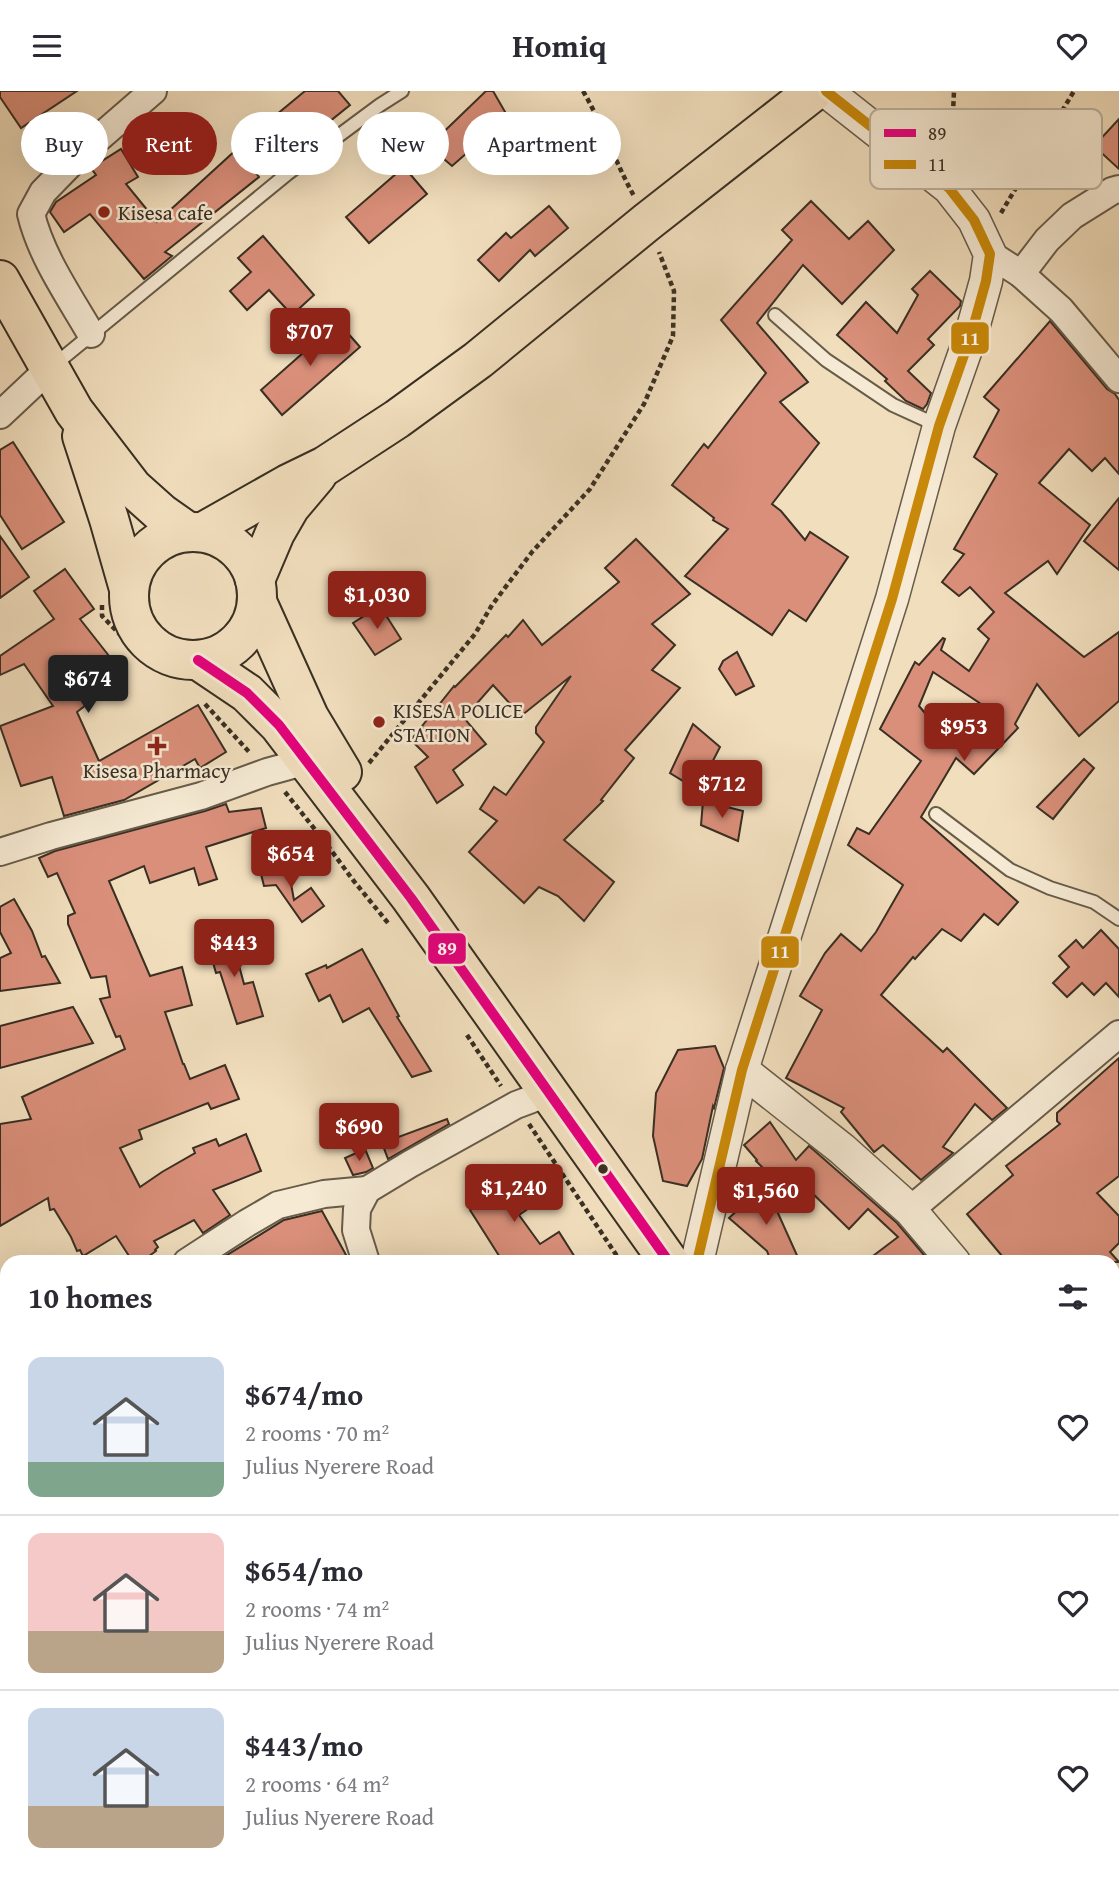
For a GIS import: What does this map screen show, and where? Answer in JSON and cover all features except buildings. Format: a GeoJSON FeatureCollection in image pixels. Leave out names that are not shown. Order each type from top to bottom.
{"type":"FeatureCollection","features":[{"type":"Feature","properties":{"kind":"main road"},"geometry":{"type":"LineString","coordinates":[[115,597],[148,550],[166,537],[196,532],[325,466],[397,419],[478,360],[814,91]]}},
{"type":"Feature","properties":{"kind":"main road"},"geometry":{"type":"LineString","coordinates":[[0,280],[74,411],[133,488],[160,513],[196,532],[226,541],[244,558],[309,717],[351,786],[399,910]]}},
{"type":"Feature","properties":{"kind":"main road"},"geometry":{"type":"LineString","coordinates":[[74,411],[109,519],[115,597],[131,612],[140,632],[156,648],[176,658],[186,668],[247,693],[279,725],[307,761],[399,910],[532,1099],[662,1255]]}},
{"type":"Feature","properties":{"kind":"main road"},"geometry":{"type":"LineString","coordinates":[[186,668],[220,655],[238,642],[251,624],[256,591],[275,533],[289,507],[325,466]]}},
{"type":"Feature","properties":{"kind":"street"},"geometry":{"type":"LineString","coordinates":[[91,334],[35,231],[32,213],[43,192],[78,156],[153,91]]}},
{"type":"Feature","properties":{"kind":"street"},"geometry":{"type":"LineString","coordinates":[[826,91],[870,126]]}},
{"type":"Feature","properties":{"kind":"street"},"geometry":{"type":"LineString","coordinates":[[950,189],[974,220],[987,247],[1061,310],[1119,379]]}},
{"type":"Feature","properties":{"kind":"street"},"geometry":{"type":"LineString","coordinates":[[1021,274],[1047,240],[1072,216],[1119,189]]}},
{"type":"Feature","properties":{"kind":"street"},"geometry":{"type":"LineString","coordinates":[[699,1255],[743,1070],[880,639],[939,426],[971,335],[986,282],[987,247]]}},
{"type":"Feature","properties":{"kind":"street"},"geometry":{"type":"LineString","coordinates":[[0,415],[50,368]]}},
{"type":"Feature","properties":{"kind":"street"},"geometry":{"type":"LineString","coordinates":[[0,852],[201,796],[307,761]]}},
{"type":"Feature","properties":{"kind":"street"},"geometry":{"type":"LineString","coordinates":[[910,1210],[1119,1034]]}},
{"type":"Feature","properties":{"kind":"street"},"geometry":{"type":"LineString","coordinates":[[743,1070],[842,1149],[910,1210],[948,1255]]}},
{"type":"Feature","properties":{"kind":"street"},"geometry":{"type":"LineString","coordinates":[[198,1255],[278,1205],[324,1194],[367,1190],[532,1099]]}},
{"type":"Feature","properties":{"kind":"street"},"geometry":{"type":"LineString","coordinates":[[364,1255],[356,1230],[357,1209],[367,1190]]}},
{"type":"Feature","properties":{"kind":"lane"},"geometry":{"type":"LineString","coordinates":[[50,368],[287,174],[402,91]]}},
{"type":"Feature","properties":{"kind":"lane"},"geometry":{"type":"LineString","coordinates":[[775,315],[825,361],[893,405],[939,426]]}},
{"type":"Feature","properties":{"kind":"lane"},"geometry":{"type":"LineString","coordinates":[[936,814],[1010,870],[1051,888],[1094,902],[1119,919]]}},
{"type":"Feature","properties":{"kind":"path"},"geometry":{"type":"LineString","coordinates":[[351,786],[475,635],[492,605],[532,552],[590,489],[644,404],[673,336],[674,291],[648,222],[620,171],[583,91]]}},
{"type":"Feature","properties":{"kind":"path"},"geometry":{"type":"LineString","coordinates":[[953,109],[954,91]]}},
{"type":"Feature","properties":{"kind":"path"},"geometry":{"type":"LineString","coordinates":[[1064,109],[1074,91]]}},
{"type":"Feature","properties":{"kind":"path"},"geometry":{"type":"LineString","coordinates":[[987,247],[1019,189]]}},
{"type":"Feature","properties":{"kind":"path"},"geometry":{"type":"LineString","coordinates":[[115,597],[102,616],[135,650],[186,668]]}},
{"type":"Feature","properties":{"kind":"path"},"geometry":{"type":"LineString","coordinates":[[203,702],[292,800],[353,880],[399,910]]}},
{"type":"Feature","properties":{"kind":"path"},"geometry":{"type":"LineString","coordinates":[[464,1029],[493,1076],[532,1099],[617,1255]]}},
{"type":"Feature","properties":{"kind":"transit line","name":"11"},"geometry":{"type":"LineString","coordinates":[[826,91],[870,126]]}},
{"type":"Feature","properties":{"kind":"transit line","name":"11"},"geometry":{"type":"LineString","coordinates":[[699,1255],[742,1070],[892,599],[939,426],[971,335],[986,281],[990,254],[974,220],[950,189]]}},
{"type":"Feature","properties":{"kind":"transit line","name":"89"},"geometry":{"type":"LineString","coordinates":[[198,660],[247,693],[279,725],[411,898],[664,1255]]}},
{"type":"Feature","properties":{"kind":"place","name":"Kisesa cafe"},"geometry":{"type":"Point","coordinates":[104,212]}},
{"type":"Feature","properties":{"kind":"place","name":"KISESA POLICE STATION"},"geometry":{"type":"Point","coordinates":[379,722]}},
{"type":"Feature","properties":{"kind":"place","name":"Kisesa Pharmacy"},"geometry":{"type":"Point","coordinates":[157,746]}}]}
